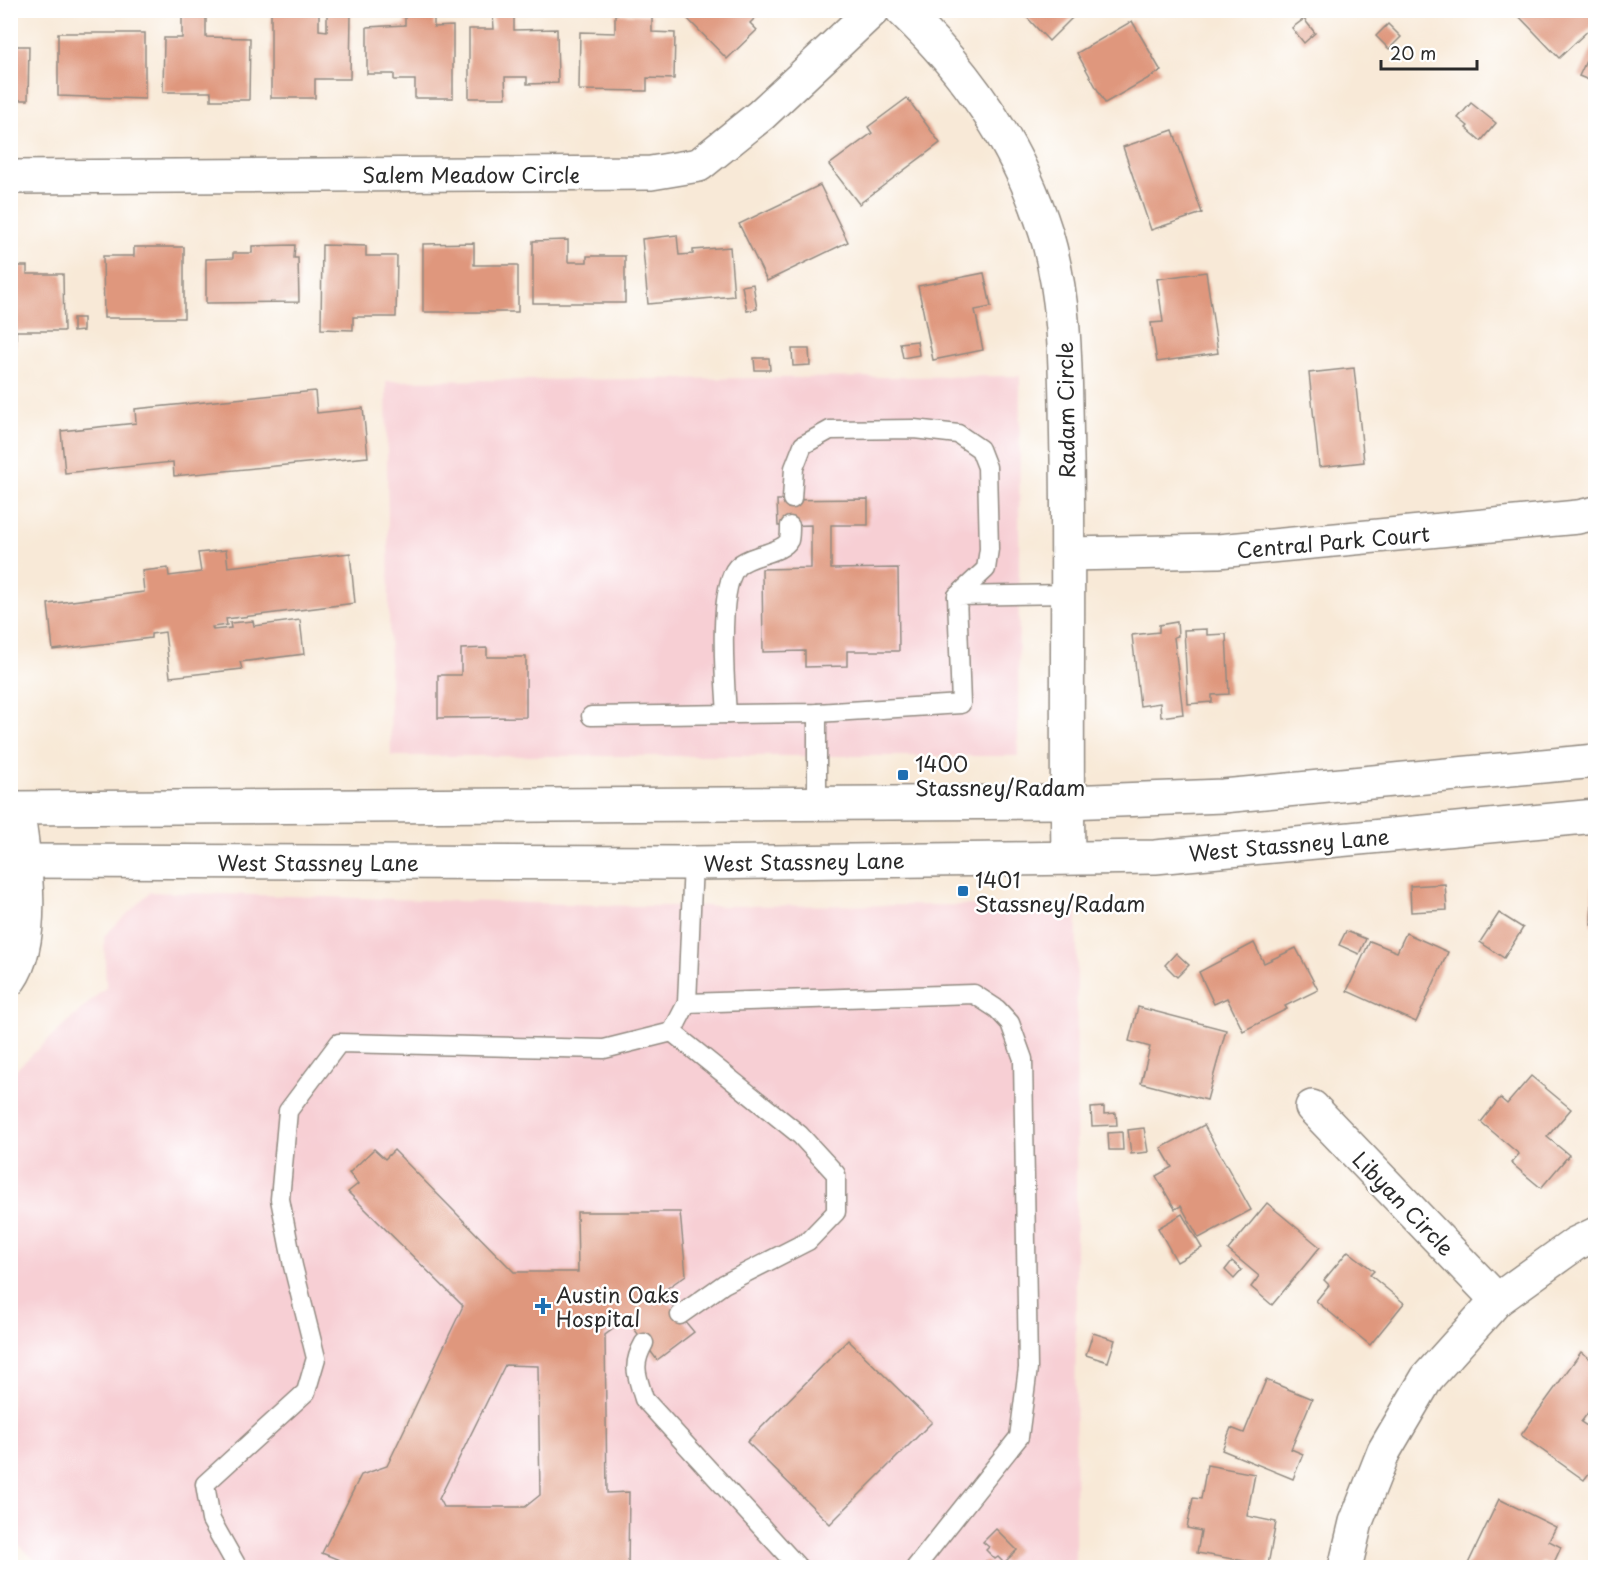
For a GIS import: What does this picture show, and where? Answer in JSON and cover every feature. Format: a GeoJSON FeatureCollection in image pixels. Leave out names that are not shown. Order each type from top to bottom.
{"type":"FeatureCollection","features":[{"type":"Feature","properties":{"kind":"street","name":"Salem Meadow Circle"},"geometry":{"type":"LineString","coordinates":[[10,177],[651,172],[699,165],[761,115],[873,10]]}},
{"type":"Feature","properties":{"kind":"street","name":"Radam Circle"},"geometry":{"type":"LineString","coordinates":[[902,10],[954,65],[999,129],[1030,191],[1054,264],[1064,342],[1068,554],[1068,857]]}},
{"type":"Feature","properties":{"kind":"street","name":"Central Park Court"},"geometry":{"type":"LineString","coordinates":[[1068,554],[1218,551],[1437,532],[1578,517],[1596,513]]}},
{"type":"Feature","properties":{"kind":"street"},"geometry":{"type":"LineString","coordinates":[[10,979],[23,956],[26,935],[14,808],[1067,802],[1223,796],[1596,761]]}},
{"type":"Feature","properties":{"kind":"street","name":"West Stassney Lane"},"geometry":{"type":"LineString","coordinates":[[18,861],[693,863],[1155,857],[1596,816]]}},
{"type":"Feature","properties":{"kind":"street","name":"Libyan Circle"},"geometry":{"type":"LineString","coordinates":[[1312,1107],[1497,1300]]}},
{"type":"Feature","properties":{"kind":"street"},"geometry":{"type":"LineString","coordinates":[[1345,1568],[1356,1522],[1384,1451],[1427,1378],[1497,1300],[1575,1244],[1596,1234]]}},
{"type":"Feature","properties":{"kind":"lane"},"geometry":{"type":"LineString","coordinates":[[591,716],[817,712],[961,704],[957,596],[986,569],[989,549],[987,467],[980,449],[958,434],[914,429],[830,430],[803,445],[794,468],[792,499]]}},
{"type":"Feature","properties":{"kind":"lane"},"geometry":{"type":"LineString","coordinates":[[727,714],[723,635],[730,580],[736,568],[746,560],[781,548],[788,540],[790,526]]}},
{"type":"Feature","properties":{"kind":"lane"},"geometry":{"type":"LineString","coordinates":[[957,596],[1068,594]]}},
{"type":"Feature","properties":{"kind":"lane"},"geometry":{"type":"LineString","coordinates":[[817,712],[817,805]]}},
{"type":"Feature","properties":{"kind":"lane"},"geometry":{"type":"LineString","coordinates":[[238,1568],[211,1520],[206,1484],[306,1392],[316,1359],[292,1266],[280,1199],[288,1111],[339,1043],[604,1049],[672,1032],[687,1003],[693,863]]}},
{"type":"Feature","properties":{"kind":"lane"},"geometry":{"type":"LineString","coordinates":[[687,1003],[974,994],[997,1009],[1010,1023],[1023,1059],[1028,1368],[1019,1437],[915,1568]]}},
{"type":"Feature","properties":{"kind":"lane"},"geometry":{"type":"LineString","coordinates":[[672,1032],[800,1135],[836,1174],[836,1212],[808,1241],[724,1284],[680,1315]]}},
{"type":"Feature","properties":{"kind":"lane"},"geometry":{"type":"LineString","coordinates":[[644,1343],[637,1356],[636,1370],[644,1399],[799,1568]]}},
{"type":"Feature","properties":{"kind":"shaded area"},"geometry":{"type":"Polygon","coordinates":[[[1020,376],[1018,756],[391,756],[386,381],[1020,376]]]}},
{"type":"Feature","properties":{"kind":"shaded area","name":"Austin Oaks Hospital"},"geometry":{"type":"Polygon","coordinates":[[[150,892],[635,906],[1077,905],[1075,1567],[44,1568],[11,1538],[11,1074],[106,987],[104,936],[150,892]]]}},
{"type":"Feature","properties":{"kind":"building"},"geometry":{"type":"Polygon","coordinates":[[[689,10],[763,10],[750,23],[757,30],[727,59],[684,15],[689,10]]]}},
{"type":"Feature","properties":{"kind":"building"},"geometry":{"type":"Polygon","coordinates":[[[1020,10],[1080,10],[1049,41],[1020,10]]]}},
{"type":"Feature","properties":{"kind":"building"},"geometry":{"type":"Polygon","coordinates":[[[1513,10],[1596,10],[1596,23],[1559,58],[1513,10]]]}},
{"type":"Feature","properties":{"kind":"building"},"geometry":{"type":"Polygon","coordinates":[[[271,11],[319,12],[319,30],[327,31],[327,13],[351,13],[350,79],[315,79],[315,98],[271,98],[271,11]]]}},
{"type":"Feature","properties":{"kind":"building"},"geometry":{"type":"Polygon","coordinates":[[[405,11],[434,12],[434,27],[453,26],[453,98],[415,98],[415,80],[394,80],[394,74],[367,74],[367,27],[405,25],[405,11]]]}},
{"type":"Feature","properties":{"kind":"building"},"geometry":{"type":"Polygon","coordinates":[[[182,14],[206,15],[206,37],[250,38],[249,100],[211,100],[211,92],[163,92],[164,38],[182,38],[182,14]]]}},
{"type":"Feature","properties":{"kind":"building"},"geometry":{"type":"Polygon","coordinates":[[[514,14],[514,30],[557,29],[558,83],[527,84],[527,77],[505,77],[506,98],[469,98],[469,29],[494,29],[493,15],[514,14]]]}},
{"type":"Feature","properties":{"kind":"building"},"geometry":{"type":"Polygon","coordinates":[[[615,14],[652,15],[652,32],[675,33],[674,79],[647,78],[647,91],[579,90],[580,32],[615,33],[615,14]]]}},
{"type":"Feature","properties":{"kind":"building"},"geometry":{"type":"Polygon","coordinates":[[[1304,19],[1315,33],[1304,43],[1292,28],[1304,19]]]}},
{"type":"Feature","properties":{"kind":"building"},"geometry":{"type":"Polygon","coordinates":[[[1132,21],[1161,71],[1105,103],[1077,53],[1132,21]]]}},
{"type":"Feature","properties":{"kind":"building"},"geometry":{"type":"Polygon","coordinates":[[[1388,24],[1401,37],[1389,49],[1376,36],[1388,24]]]}},
{"type":"Feature","properties":{"kind":"building"},"geometry":{"type":"Polygon","coordinates":[[[58,33],[145,33],[145,99],[58,96],[58,33]]]}},
{"type":"Feature","properties":{"kind":"building"},"geometry":{"type":"Polygon","coordinates":[[[1596,40],[1596,83],[1579,76],[1596,40]]]}},
{"type":"Feature","properties":{"kind":"building"},"geometry":{"type":"Polygon","coordinates":[[[10,46],[29,46],[28,100],[10,100],[10,46]]]}},
{"type":"Feature","properties":{"kind":"building"},"geometry":{"type":"Polygon","coordinates":[[[907,98],[940,143],[859,204],[829,165],[872,133],[868,127],[907,98]]]}},
{"type":"Feature","properties":{"kind":"building"},"geometry":{"type":"Polygon","coordinates":[[[1471,103],[1496,123],[1481,141],[1458,118],[1471,103]]]}},
{"type":"Feature","properties":{"kind":"building"},"geometry":{"type":"Polygon","coordinates":[[[1173,130],[1202,213],[1151,230],[1123,147],[1173,130]]]}},
{"type":"Feature","properties":{"kind":"building"},"geometry":{"type":"Polygon","coordinates":[[[820,185],[848,242],[767,281],[739,224],[820,185]]]}},
{"type":"Feature","properties":{"kind":"building"},"geometry":{"type":"Polygon","coordinates":[[[677,235],[679,255],[693,254],[693,250],[730,247],[734,296],[648,304],[642,239],[677,235]]]}},
{"type":"Feature","properties":{"kind":"building"},"geometry":{"type":"Polygon","coordinates":[[[568,240],[568,262],[587,262],[587,256],[625,256],[625,303],[533,303],[533,241],[568,240]]]}},
{"type":"Feature","properties":{"kind":"building"},"geometry":{"type":"Polygon","coordinates":[[[474,243],[474,265],[518,265],[518,312],[423,312],[423,244],[474,243]]]}},
{"type":"Feature","properties":{"kind":"building"},"geometry":{"type":"Polygon","coordinates":[[[295,245],[294,258],[298,258],[299,302],[206,303],[206,259],[233,258],[233,253],[252,253],[252,246],[295,245]]]}},
{"type":"Feature","properties":{"kind":"building"},"geometry":{"type":"Polygon","coordinates":[[[322,245],[366,246],[366,256],[397,256],[396,317],[353,317],[353,330],[321,329],[322,245]]]}},
{"type":"Feature","properties":{"kind":"building"},"geometry":{"type":"Polygon","coordinates":[[[134,247],[184,247],[184,318],[104,318],[103,256],[134,256],[134,247]]]}},
{"type":"Feature","properties":{"kind":"building"},"geometry":{"type":"Polygon","coordinates":[[[10,266],[27,266],[27,274],[63,274],[64,331],[16,331],[16,345],[10,345],[10,266]]]}},
{"type":"Feature","properties":{"kind":"building"},"geometry":{"type":"Polygon","coordinates":[[[1206,272],[1218,353],[1157,362],[1151,323],[1163,322],[1157,279],[1206,272]]]}},
{"type":"Feature","properties":{"kind":"building"},"geometry":{"type":"Polygon","coordinates":[[[984,273],[991,307],[975,310],[983,350],[933,360],[918,286],[984,273]]]}},
{"type":"Feature","properties":{"kind":"building"},"geometry":{"type":"Polygon","coordinates":[[[753,284],[757,309],[747,311],[742,286],[753,284]]]}},
{"type":"Feature","properties":{"kind":"building"},"geometry":{"type":"Polygon","coordinates":[[[73,318],[83,318],[83,331],[73,332],[73,318]]]}},
{"type":"Feature","properties":{"kind":"building"},"geometry":{"type":"Polygon","coordinates":[[[917,341],[919,355],[903,358],[900,343],[917,341]]]}},
{"type":"Feature","properties":{"kind":"building"},"geometry":{"type":"Polygon","coordinates":[[[792,349],[809,349],[810,365],[793,366],[792,349]]]}},
{"type":"Feature","properties":{"kind":"building"},"geometry":{"type":"Polygon","coordinates":[[[754,358],[769,358],[770,370],[755,370],[754,358]]]}},
{"type":"Feature","properties":{"kind":"building"},"geometry":{"type":"Polygon","coordinates":[[[1354,368],[1364,462],[1319,467],[1309,373],[1354,368]]]}},
{"type":"Feature","properties":{"kind":"building"},"geometry":{"type":"Polygon","coordinates":[[[315,391],[317,413],[363,408],[368,457],[174,476],[173,462],[65,473],[61,431],[136,423],[135,409],[315,391]]]}},
{"type":"Feature","properties":{"kind":"building"},"geometry":{"type":"Polygon","coordinates":[[[868,499],[868,525],[831,525],[831,569],[898,568],[899,651],[847,651],[847,666],[805,667],[805,651],[763,652],[762,569],[811,568],[811,525],[778,526],[777,500],[868,499]]]}},
{"type":"Feature","properties":{"kind":"building"},"geometry":{"type":"Polygon","coordinates":[[[226,550],[228,567],[350,553],[355,603],[226,619],[227,625],[212,627],[213,630],[231,628],[230,623],[253,621],[254,626],[300,620],[304,654],[240,662],[242,669],[170,677],[165,632],[151,634],[151,638],[53,650],[48,604],[144,592],[142,571],[168,568],[169,576],[201,572],[198,553],[226,550]]]}},
{"type":"Feature","properties":{"kind":"building"},"geometry":{"type":"Polygon","coordinates":[[[1177,622],[1178,636],[1174,637],[1183,714],[1161,717],[1160,703],[1140,706],[1132,635],[1159,632],[1159,625],[1177,622]]]}},
{"type":"Feature","properties":{"kind":"building"},"geometry":{"type":"Polygon","coordinates":[[[1207,629],[1207,635],[1226,634],[1229,694],[1212,695],[1212,702],[1188,704],[1184,630],[1207,629]]]}},
{"type":"Feature","properties":{"kind":"building"},"geometry":{"type":"Polygon","coordinates":[[[487,648],[487,657],[526,657],[526,717],[438,718],[438,675],[461,675],[461,649],[487,648]]]}},
{"type":"Feature","properties":{"kind":"building"},"geometry":{"type":"Polygon","coordinates":[[[1593,877],[1596,877],[1596,925],[1591,925],[1593,877]]]}},
{"type":"Feature","properties":{"kind":"building"},"geometry":{"type":"Polygon","coordinates":[[[1445,884],[1447,910],[1411,912],[1410,886],[1445,884]]]}},
{"type":"Feature","properties":{"kind":"building"},"geometry":{"type":"Polygon","coordinates":[[[1499,913],[1523,928],[1504,958],[1480,942],[1499,913]]]}},
{"type":"Feature","properties":{"kind":"building"},"geometry":{"type":"Polygon","coordinates":[[[1346,931],[1366,939],[1359,954],[1339,945],[1346,931]]]}},
{"type":"Feature","properties":{"kind":"building"},"geometry":{"type":"Polygon","coordinates":[[[1406,933],[1448,952],[1416,1022],[1347,991],[1370,941],[1397,952],[1406,933]]]}},
{"type":"Feature","properties":{"kind":"building"},"geometry":{"type":"Polygon","coordinates":[[[1254,943],[1264,963],[1296,948],[1318,990],[1285,1006],[1287,1009],[1243,1031],[1227,998],[1214,1004],[1199,972],[1254,943]]]}},
{"type":"Feature","properties":{"kind":"building"},"geometry":{"type":"Polygon","coordinates":[[[1176,953],[1189,965],[1177,977],[1165,965],[1176,953]]]}},
{"type":"Feature","properties":{"kind":"building"},"geometry":{"type":"Polygon","coordinates":[[[1138,1007],[1226,1030],[1207,1100],[1141,1083],[1150,1047],[1129,1041],[1138,1007]]]}},
{"type":"Feature","properties":{"kind":"building"},"geometry":{"type":"Polygon","coordinates":[[[1531,1076],[1571,1109],[1547,1137],[1569,1155],[1541,1188],[1511,1163],[1519,1154],[1481,1122],[1500,1098],[1507,1104],[1531,1076]]]}},
{"type":"Feature","properties":{"kind":"building"},"geometry":{"type":"Polygon","coordinates":[[[1104,1107],[1104,1114],[1116,1113],[1117,1125],[1092,1126],[1091,1108],[1104,1107]]]}},
{"type":"Feature","properties":{"kind":"building"},"geometry":{"type":"Polygon","coordinates":[[[1204,1125],[1251,1210],[1199,1238],[1181,1206],[1175,1209],[1156,1176],[1172,1167],[1161,1148],[1204,1125]]]}},
{"type":"Feature","properties":{"kind":"building"},"geometry":{"type":"Polygon","coordinates":[[[1144,1128],[1148,1152],[1131,1154],[1128,1130],[1144,1128]]]}},
{"type":"Feature","properties":{"kind":"building"},"geometry":{"type":"Polygon","coordinates":[[[1122,1132],[1123,1150],[1109,1150],[1108,1133],[1122,1132]]]}},
{"type":"Feature","properties":{"kind":"building"},"geometry":{"type":"Polygon","coordinates":[[[374,1149],[385,1159],[394,1150],[514,1272],[578,1272],[577,1212],[680,1212],[686,1275],[666,1289],[670,1293],[665,1297],[694,1332],[657,1360],[630,1323],[626,1326],[623,1322],[605,1335],[607,1493],[629,1492],[628,1568],[350,1568],[352,1565],[322,1553],[361,1475],[387,1466],[463,1306],[348,1192],[358,1184],[349,1173],[374,1149]],[[505,1365],[439,1499],[443,1507],[525,1507],[540,1495],[538,1366],[505,1365]]]}},
{"type":"Feature","properties":{"kind":"building"},"geometry":{"type":"Polygon","coordinates":[[[1267,1203],[1320,1247],[1272,1305],[1251,1287],[1259,1276],[1228,1250],[1267,1203]]]}},
{"type":"Feature","properties":{"kind":"building"},"geometry":{"type":"Polygon","coordinates":[[[1182,1214],[1202,1248],[1177,1262],[1158,1228],[1182,1214]]]}},
{"type":"Feature","properties":{"kind":"building"},"geometry":{"type":"Polygon","coordinates":[[[1348,1251],[1374,1271],[1370,1275],[1404,1303],[1370,1345],[1316,1301],[1329,1285],[1324,1280],[1348,1251]]]}},
{"type":"Feature","properties":{"kind":"building"},"geometry":{"type":"Polygon","coordinates":[[[1232,1261],[1242,1270],[1234,1279],[1225,1270],[1232,1261]]]}},
{"type":"Feature","properties":{"kind":"building"},"geometry":{"type":"Polygon","coordinates":[[[1093,1333],[1115,1340],[1108,1362],[1086,1355],[1093,1333]]]}},
{"type":"Feature","properties":{"kind":"building"},"geometry":{"type":"Polygon","coordinates":[[[848,1340],[932,1422],[830,1524],[747,1442],[848,1340]]]}},
{"type":"Feature","properties":{"kind":"building"},"geometry":{"type":"Polygon","coordinates":[[[1581,1352],[1596,1363],[1596,1402],[1581,1422],[1596,1432],[1596,1464],[1584,1480],[1521,1435],[1581,1352]]]}},
{"type":"Feature","properties":{"kind":"building"},"geometry":{"type":"Polygon","coordinates":[[[1266,1380],[1312,1399],[1291,1449],[1303,1454],[1293,1479],[1222,1450],[1231,1428],[1244,1433],[1266,1380]]]}},
{"type":"Feature","properties":{"kind":"building"},"geometry":{"type":"Polygon","coordinates":[[[1207,1465],[1255,1474],[1247,1516],[1276,1522],[1268,1565],[1197,1553],[1201,1531],[1187,1528],[1193,1498],[1201,1499],[1207,1465]]]}},
{"type":"Feature","properties":{"kind":"building"},"geometry":{"type":"Polygon","coordinates":[[[1499,1499],[1556,1527],[1549,1541],[1561,1547],[1552,1567],[1542,1562],[1539,1568],[1466,1568],[1499,1499]]]}},
{"type":"Feature","properties":{"kind":"building"},"geometry":{"type":"Polygon","coordinates":[[[996,1529],[1017,1550],[1004,1563],[998,1557],[995,1559],[986,1550],[989,1547],[983,1542],[996,1529]]]}},
{"type":"Feature","properties":{"kind":"building"},"geometry":{"type":"Polygon","coordinates":[[[986,1561],[992,1568],[979,1568],[986,1561]]]}},
{"type":"Feature","properties":{"kind":"place","name":"1400 Stassney/Radam"},"geometry":{"type":"Point","coordinates":[903,775]}},
{"type":"Feature","properties":{"kind":"place","name":"1401 Stassney/Radam"},"geometry":{"type":"Point","coordinates":[963,891]}},
{"type":"Feature","properties":{"kind":"place","name":"Austin Oaks Hospital"},"geometry":{"type":"Point","coordinates":[543,1306]}}]}
